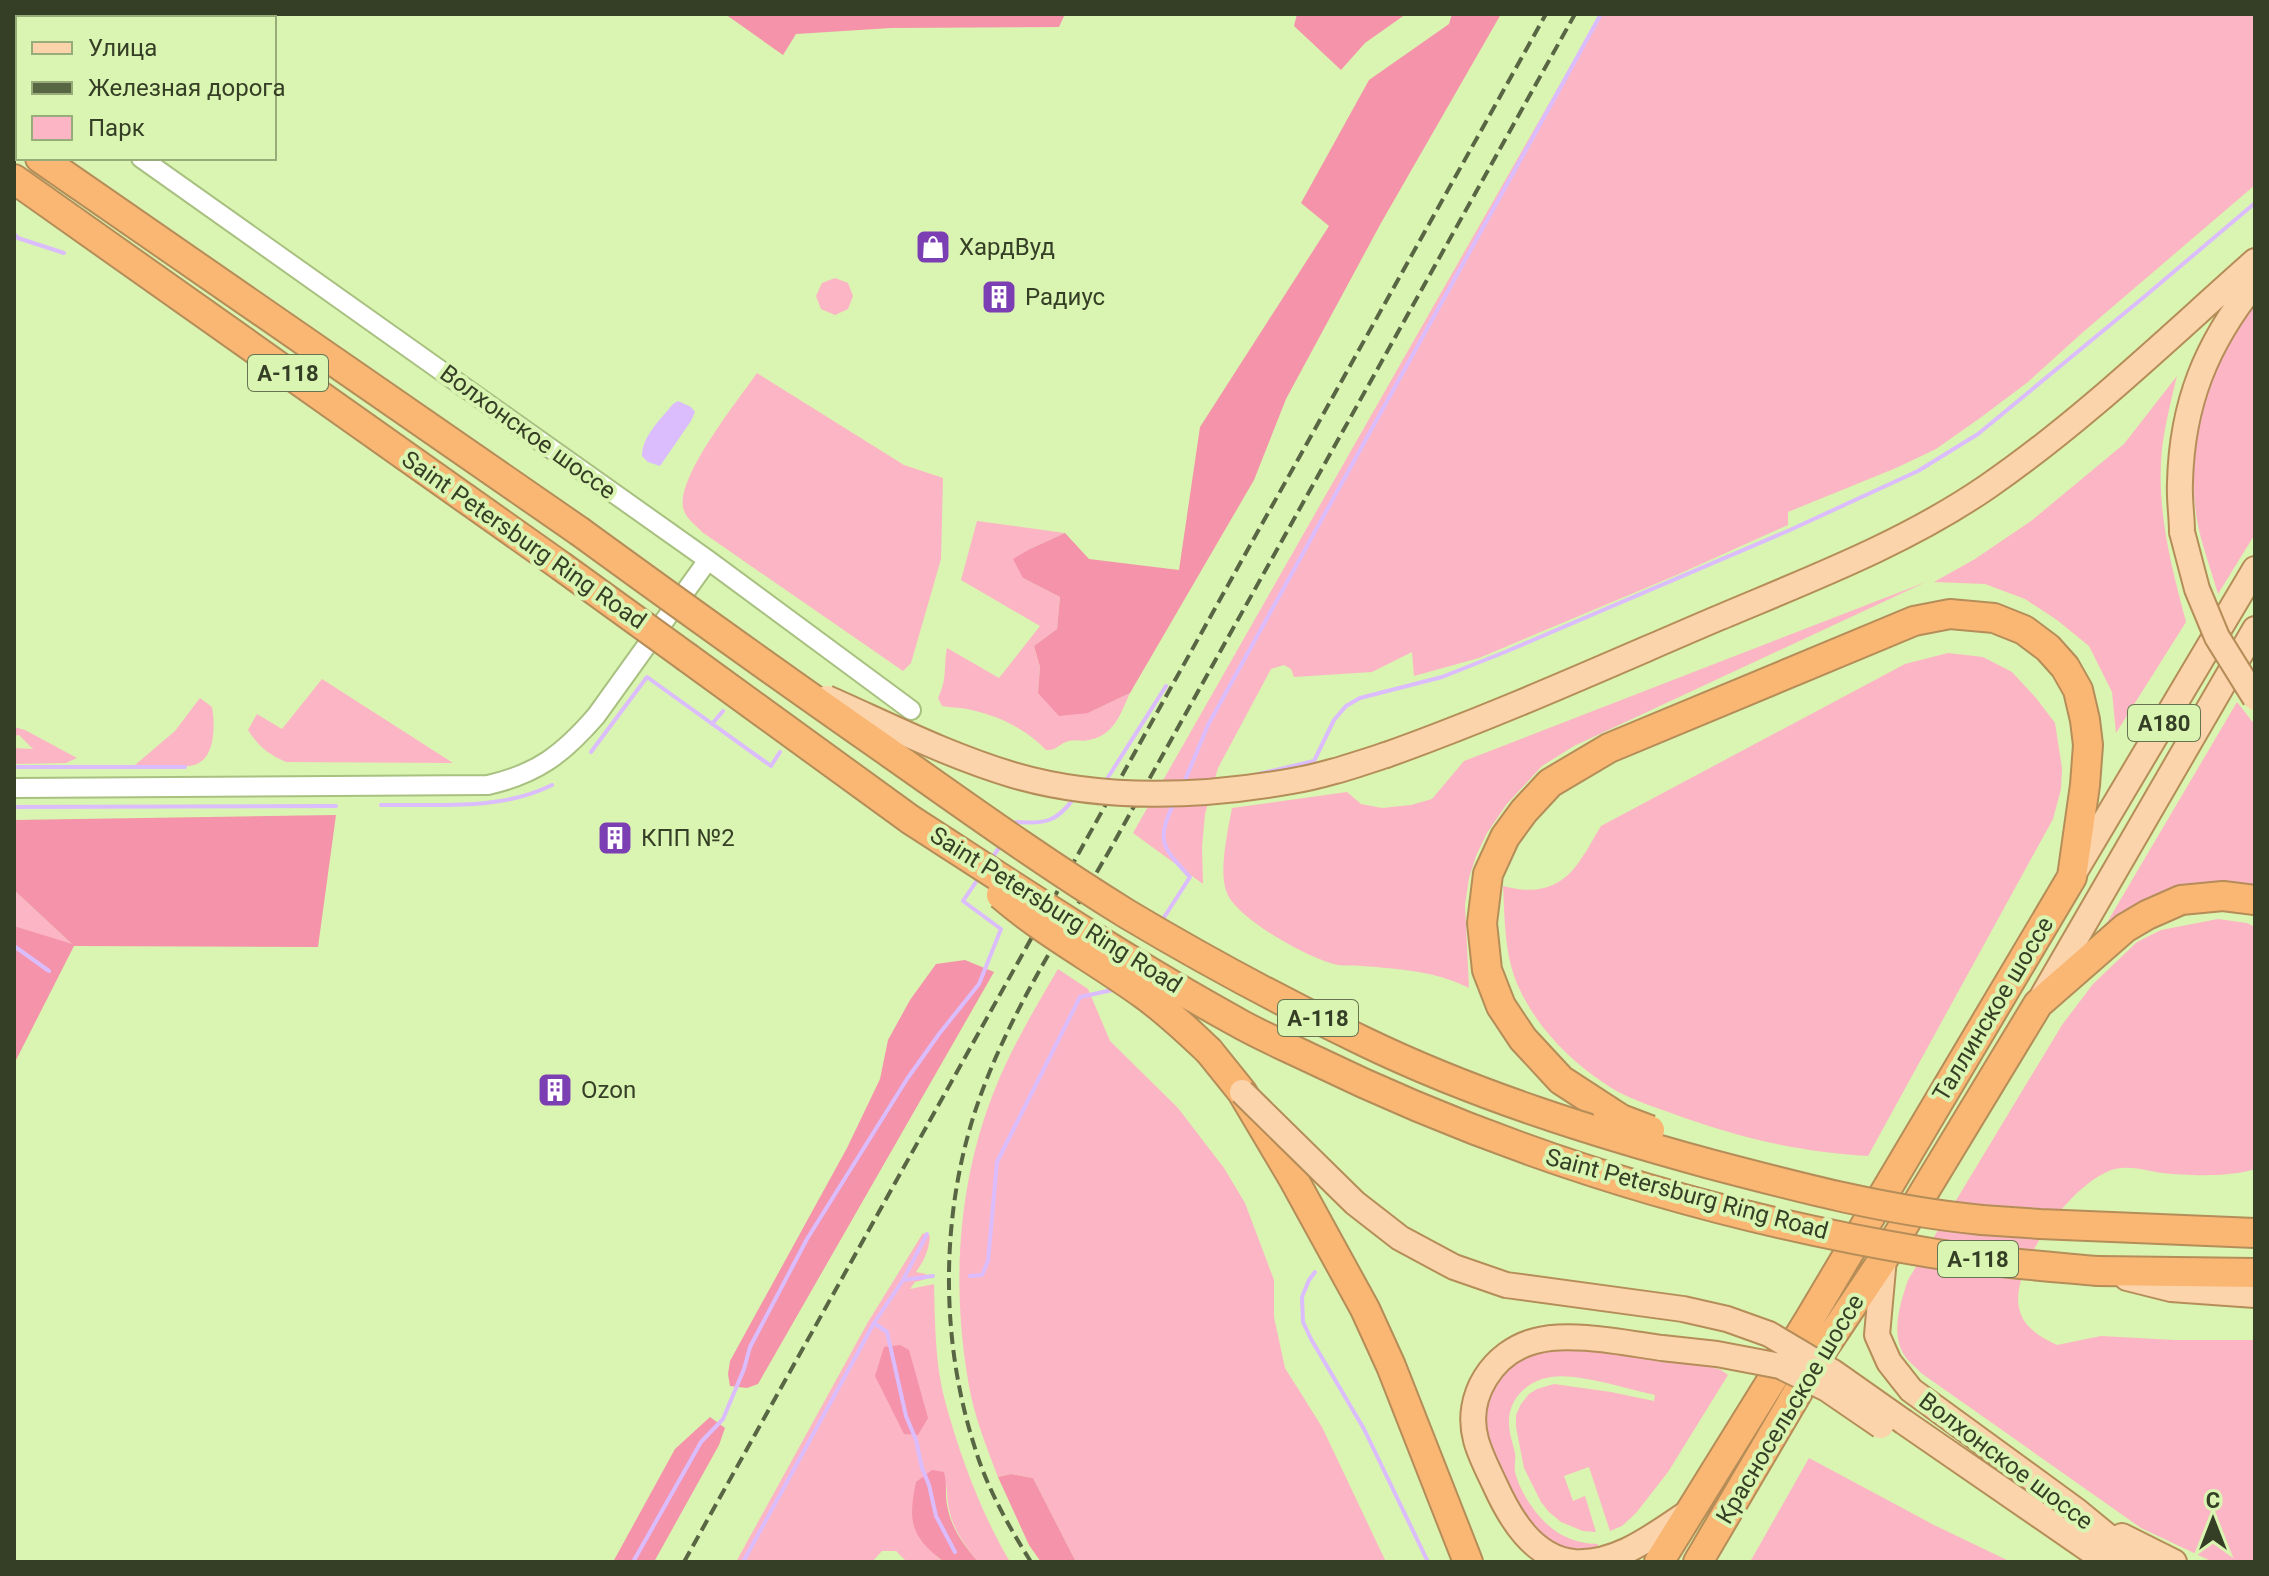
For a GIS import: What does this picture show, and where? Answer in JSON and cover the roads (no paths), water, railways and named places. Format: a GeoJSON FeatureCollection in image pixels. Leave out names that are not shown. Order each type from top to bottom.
{"type":"FeatureCollection","features":[{"type":"Feature","properties":{"kind":"highway","name":"Saint Petersburg Ring Road"},"geometry":{"type":"LineString","coordinates":[[43,160],[579,531],[731,643],[1125,913],[1245,981],[1368,1043],[1563,1120],[1794,1187],[1872,1205],[1982,1220],[2255,1233]]}},
{"type":"Feature","properties":{"kind":"highway","name":"Saint Petersburg Ring Road"},"geometry":{"type":"LineString","coordinates":[[14,179],[561,566],[911,820],[1107,947],[1237,1022],[1364,1084],[1474,1130],[1565,1163],[1741,1213],[1858,1240],[1980,1260],[2098,1271],[2255,1273]]}},
{"type":"Feature","properties":{"kind":"highway"},"geometry":{"type":"LineString","coordinates":[[1982,1220],[1939,1203],[1799,1175],[1681,1142],[1621,1119],[1561,1080],[1523,1039],[1501,1006],[1487,970],[1482,923],[1488,874],[1505,837],[1550,783],[1609,748],[1914,621],[1950,614],[1994,618],[2024,630],[2048,648],[2065,667],[2078,690],[2088,745],[2072,877]]}},
{"type":"Feature","properties":{"kind":"highway"},"geometry":{"type":"LineString","coordinates":[[911,820],[1029,920],[1144,995],[1178,1021],[1209,1051],[1242,1092],[1365,1309],[1468,1562]]}},
{"type":"Feature","properties":{"kind":"highway","name":"Таллинское шоссе"},"geometry":{"type":"LineString","coordinates":[[1729,1448],[1806,1325],[2072,877]]}},
{"type":"Feature","properties":{"kind":"highway"},"geometry":{"type":"LineString","coordinates":[[2038,1004],[2125,928],[2147,915],[2181,900],[2223,896],[2255,900]]}},
{"type":"Feature","properties":{"kind":"highway","name":"Таллинское шоссе"},"geometry":{"type":"LineString","coordinates":[[1884,1258],[2038,1004]]}},
{"type":"Feature","properties":{"kind":"highway"},"geometry":{"type":"LineString","coordinates":[[2181,1229],[2255,1212]]}},
{"type":"Feature","properties":{"kind":"highway","name":"Красносельское шоссе"},"geometry":{"type":"LineString","coordinates":[[1698,1562],[1825,1346],[1884,1258]]}},
{"type":"Feature","properties":{"kind":"highway","name":"Красносельское шоссе"},"geometry":{"type":"LineString","coordinates":[[1659,1562],[1729,1448]]}},
{"type":"Feature","properties":{"kind":"main road"},"geometry":{"type":"LineString","coordinates":[[731,643],[827,698],[970,761],[1015,776],[1127,794],[1183,793],[1294,781],[1386,755],[1506,709],[1791,588],[1884,546],[1936,518],[1985,488],[2080,415],[2255,261]]}},
{"type":"Feature","properties":{"kind":"main road"},"geometry":{"type":"LineString","coordinates":[[2255,283],[2236,307],[2202,365],[2186,422],[2180,483],[2182,532],[2197,589],[2217,637],[2255,698]]}},
{"type":"Feature","properties":{"kind":"main road","name":"Таллинское шоссе"},"geometry":{"type":"LineString","coordinates":[[2072,877],[2255,569]]}},
{"type":"Feature","properties":{"kind":"main road","name":"Таллинское шоссе"},"geometry":{"type":"LineString","coordinates":[[2038,1004],[2255,629]]}},
{"type":"Feature","properties":{"kind":"main road"},"geometry":{"type":"LineString","coordinates":[[1242,1092],[1355,1203],[1400,1238],[1454,1267],[1506,1285],[1683,1309],[1727,1319],[1769,1334],[1833,1372],[1901,1430]]}},
{"type":"Feature","properties":{"kind":"main road","name":"Волхонское шоссе"},"geometry":{"type":"LineString","coordinates":[[1884,1258],[1877,1335],[1889,1362],[1903,1381],[1922,1399],[2077,1511],[2139,1562]]}},
{"type":"Feature","properties":{"kind":"main road"},"geometry":{"type":"LineString","coordinates":[[2098,1271],[2171,1289],[2255,1295]]}},
{"type":"Feature","properties":{"kind":"main road"},"geometry":{"type":"LineString","coordinates":[[1690,1511],[1628,1550],[1599,1562],[1570,1562],[1544,1552],[1526,1537],[1499,1495],[1475,1438],[1473,1414],[1478,1390],[1494,1364],[1513,1349],[1537,1340],[1562,1338],[1717,1354],[1780,1366],[1901,1430]]}},
{"type":"Feature","properties":{"kind":"main road","name":"Волхонское шоссе"},"geometry":{"type":"LineString","coordinates":[[1901,1430],[2107,1562]]}},
{"type":"Feature","properties":{"kind":"main road"},"geometry":{"type":"LineString","coordinates":[[2077,1511],[2174,1562]]}},
{"type":"Feature","properties":{"kind":"street","name":"Волхонское шоссе"},"geometry":{"type":"LineString","coordinates":[[144,160],[708,560],[911,710]]}},
{"type":"Feature","properties":{"kind":"street"},"geometry":{"type":"LineString","coordinates":[[14,788],[488,785],[512,779],[558,755],[578,737],[708,560]]}},
{"type":"Feature","properties":{"kind":"waterway"},"geometry":{"type":"LineString","coordinates":[[1183,785],[1208,725],[1601,14]]}},
{"type":"Feature","properties":{"kind":"waterway"},"geometry":{"type":"LineString","coordinates":[[1250,776],[1314,761],[1334,720],[1346,706],[1360,698],[1442,677],[1505,652],[1790,530],[1918,471],[1978,434],[2255,203]]}},
{"type":"Feature","properties":{"kind":"waterway"},"geometry":{"type":"LineString","coordinates":[[14,234],[64,253]]}},
{"type":"Feature","properties":{"kind":"waterway"},"geometry":{"type":"LineString","coordinates":[[591,752],[647,677],[771,766],[780,752]]}},
{"type":"Feature","properties":{"kind":"waterway"},"geometry":{"type":"LineString","coordinates":[[1105,782],[1166,686]]}},
{"type":"Feature","properties":{"kind":"waterway"},"geometry":{"type":"LineString","coordinates":[[712,724],[723,711]]}},
{"type":"Feature","properties":{"kind":"waterway"},"geometry":{"type":"LineString","coordinates":[[14,767],[185,767]]}},
{"type":"Feature","properties":{"kind":"waterway"},"geometry":{"type":"LineString","coordinates":[[381,805],[490,802],[511,799],[552,785]]}},
{"type":"Feature","properties":{"kind":"waterway"},"geometry":{"type":"LineString","coordinates":[[1014,825],[1016,822],[1050,820],[1074,798]]}},
{"type":"Feature","properties":{"kind":"waterway"},"geometry":{"type":"LineString","coordinates":[[1161,922],[1190,877],[1173,859],[1165,844],[1165,827],[1174,803]]}},
{"type":"Feature","properties":{"kind":"waterway"},"geometry":{"type":"LineString","coordinates":[[14,807],[336,806]]}},
{"type":"Feature","properties":{"kind":"waterway"},"geometry":{"type":"LineString","coordinates":[[992,858],[1003,842]]}},
{"type":"Feature","properties":{"kind":"waterway"},"geometry":{"type":"LineString","coordinates":[[633,1562],[701,1442],[723,1419],[750,1347],[807,1239],[907,1079],[979,984],[1001,929],[963,901],[980,876]]}},
{"type":"Feature","properties":{"kind":"waterway"},"geometry":{"type":"LineString","coordinates":[[14,946],[49,971]]}},
{"type":"Feature","properties":{"kind":"waterway"},"geometry":{"type":"LineString","coordinates":[[970,1276],[982,1275],[988,1261],[997,1162],[1080,997],[1117,989]]}},
{"type":"Feature","properties":{"kind":"waterway"},"geometry":{"type":"LineString","coordinates":[[904,1278],[927,1234]]}},
{"type":"Feature","properties":{"kind":"waterway"},"geometry":{"type":"LineString","coordinates":[[1315,1272],[1302,1297],[1303,1322],[1364,1429],[1428,1562]]}},
{"type":"Feature","properties":{"kind":"waterway"},"geometry":{"type":"LineString","coordinates":[[743,1562],[874,1323],[903,1280],[933,1276]]}},
{"type":"Feature","properties":{"kind":"waterway"},"geometry":{"type":"LineString","coordinates":[[874,1323],[887,1332],[906,1416],[916,1440],[936,1516],[955,1552]]}},
{"type":"Feature","properties":{"kind":"railway"},"geometry":{"type":"LineString","coordinates":[[684,1562],[1546,14]]}},
{"type":"Feature","properties":{"kind":"railway"},"geometry":{"type":"LineString","coordinates":[[1031,1562],[999,1507],[980,1463],[963,1406],[950,1317],[951,1228],[957,1183],[980,1097],[1040,969],[1112,846],[1575,14]]}},
{"type":"Feature","properties":{"kind":"place","name":"ХардВуд"},"geometry":{"type":"Point","coordinates":[933,247]}},
{"type":"Feature","properties":{"kind":"place","name":"Радиус"},"geometry":{"type":"Point","coordinates":[999,297]}},
{"type":"Feature","properties":{"kind":"place","name":"КПП №2"},"geometry":{"type":"Point","coordinates":[615,838]}},
{"type":"Feature","properties":{"kind":"place","name":"Ozon"},"geometry":{"type":"Point","coordinates":[555,1090]}}]}
